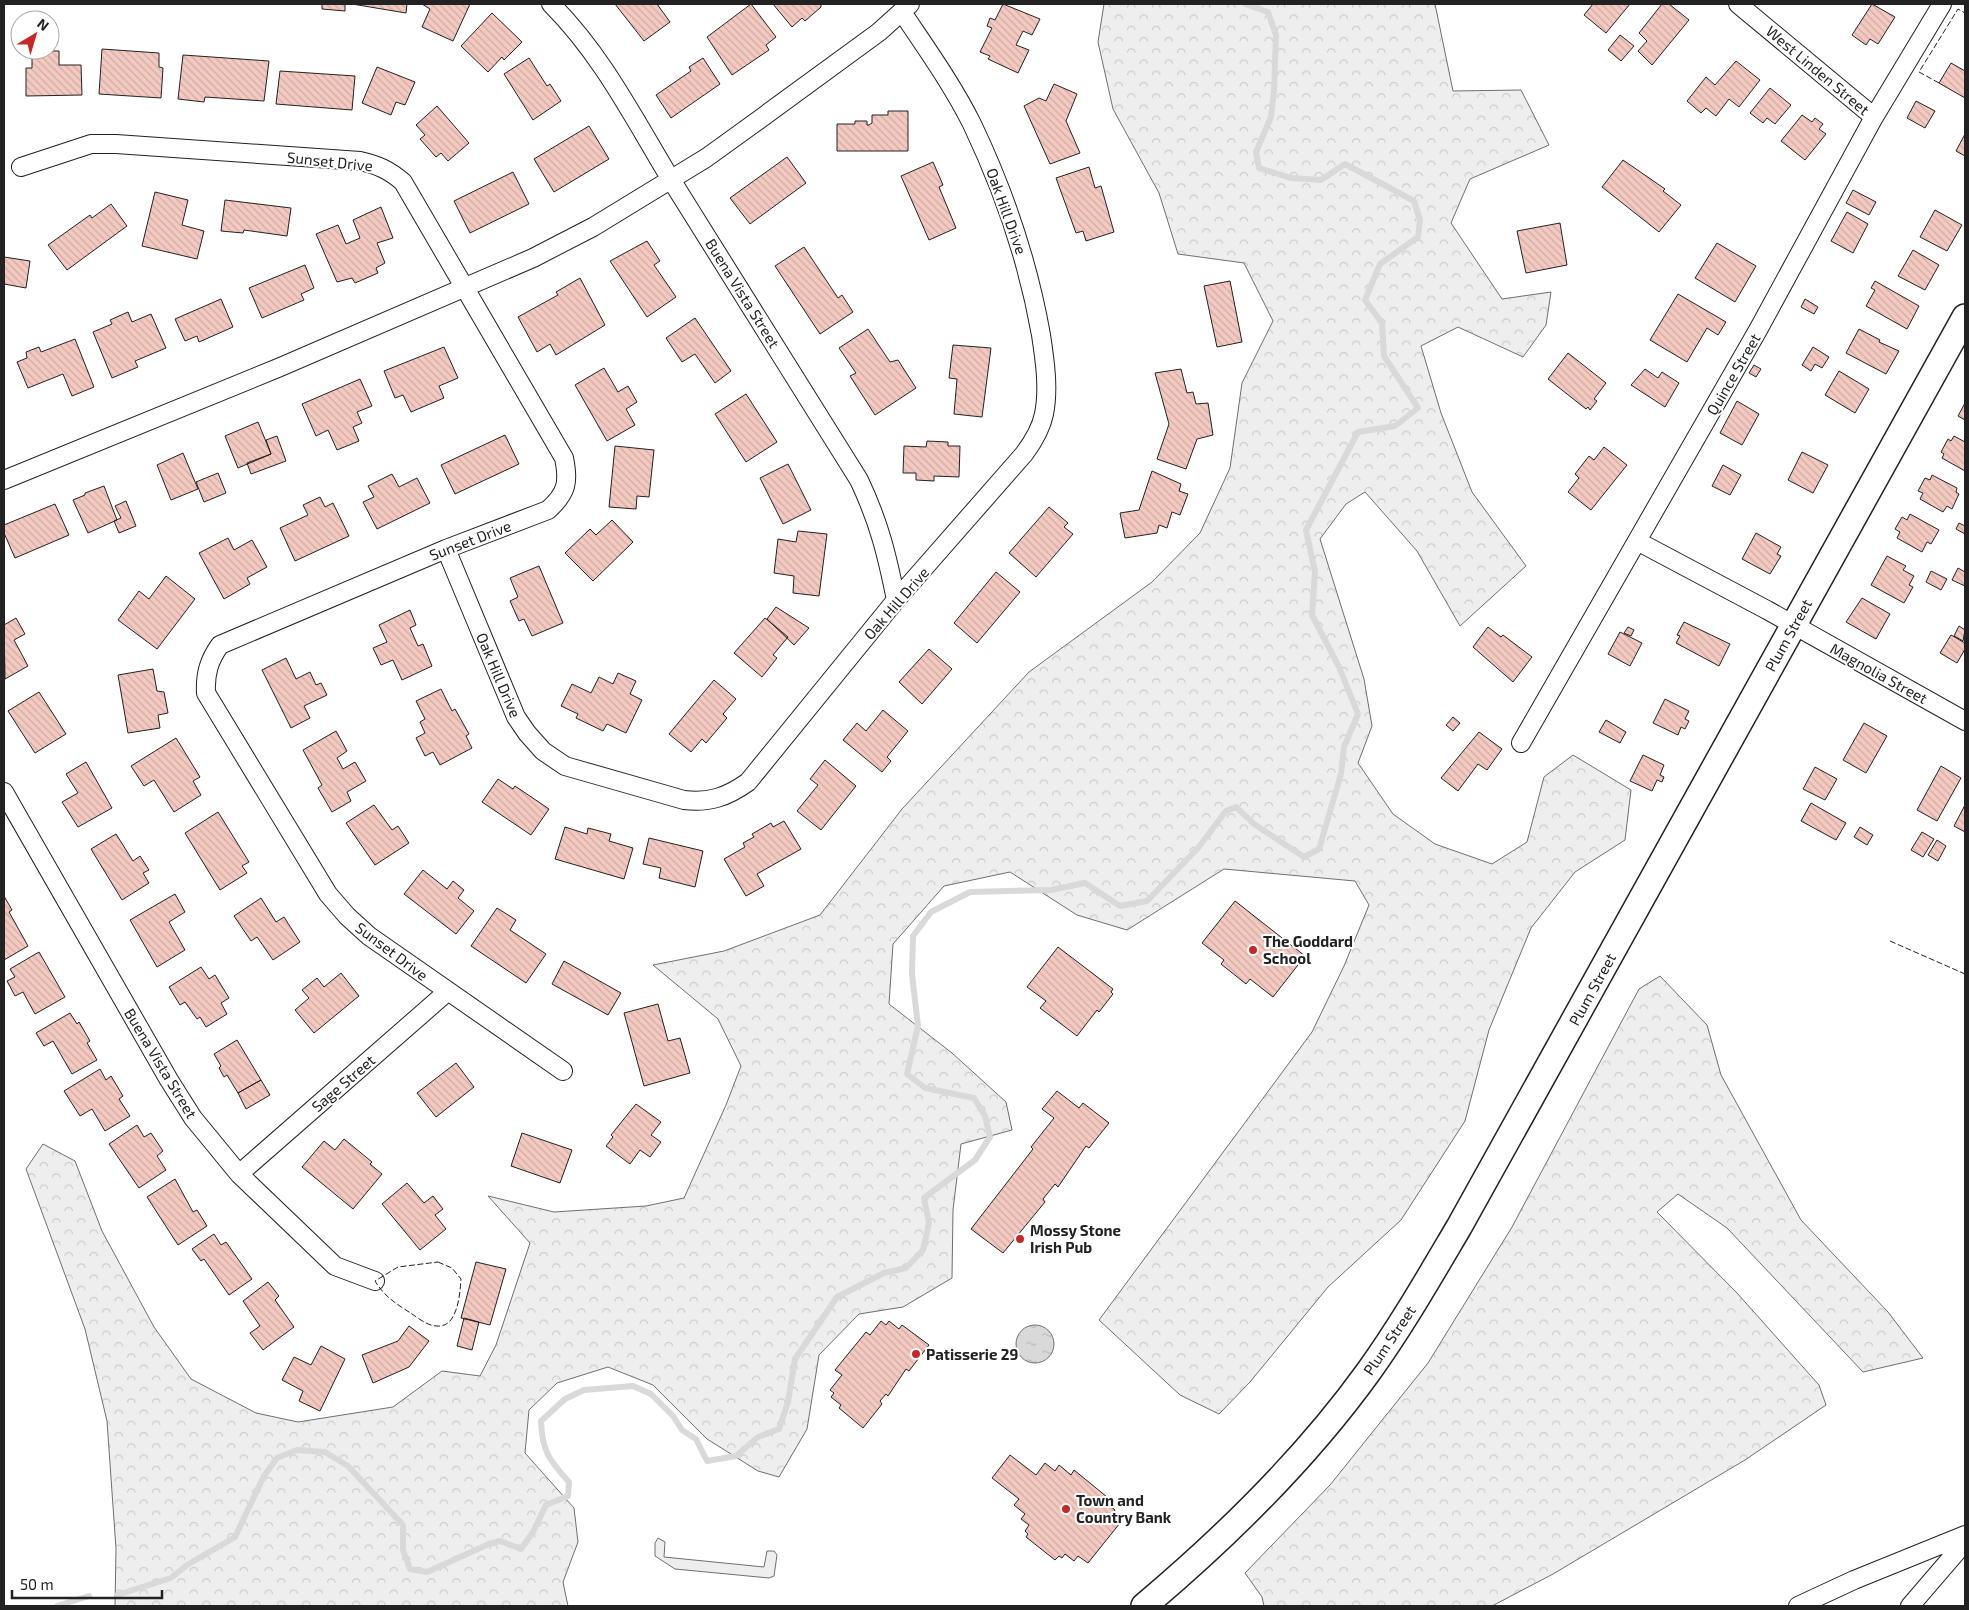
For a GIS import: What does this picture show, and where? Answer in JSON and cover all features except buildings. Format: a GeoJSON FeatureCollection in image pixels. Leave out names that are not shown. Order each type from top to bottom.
{"type":"FeatureCollection","features":[{"type":"Feature","properties":{"kind":"main road","name":"Plum Street"},"geometry":{"type":"LineString","coordinates":[[1144,1606],[1198,1561],[1283,1477],[1368,1372],[1409,1312],[1469,1210],[1965,317]]}},
{"type":"Feature","properties":{"kind":"street","name":"Buena Vista Street"},"geometry":{"type":"LineString","coordinates":[[552,4],[598,59],[628,104],[671,179],[859,480],[875,514],[886,546],[896,600]]}},
{"type":"Feature","properties":{"kind":"street","name":"West Linden Street"},"geometry":{"type":"LineString","coordinates":[[1738,4],[1874,117]]}},
{"type":"Feature","properties":{"kind":"street","name":"Quince Street"},"geometry":{"type":"LineString","coordinates":[[1521,743],[1758,330],[1874,117],[1942,4]]}},
{"type":"Feature","properties":{"kind":"street"},"geometry":{"type":"LineString","coordinates":[[4,480],[278,368],[463,289],[533,258],[593,227],[671,179],[749,127],[879,32],[906,8]]}},
{"type":"Feature","properties":{"kind":"street","name":"Oak Hill Drive"},"geometry":{"type":"LineString","coordinates":[[446,549],[516,718],[527,734],[543,751],[565,766],[691,801],[717,800],[733,793],[748,782],[896,600],[1024,454],[1036,436],[1044,416],[1047,394],[1043,350],[1034,298],[1022,248],[996,179],[971,123],[906,8]]}},
{"type":"Feature","properties":{"kind":"street","name":"Sunset Drive"},"geometry":{"type":"LineString","coordinates":[[21,167],[91,144],[116,144],[375,164],[389,171],[403,182],[463,289],[564,458],[568,475],[566,487],[559,500],[548,510],[446,549],[220,645],[211,658],[205,677],[206,693],[328,894],[347,916],[369,936],[447,992],[563,1071]]}},
{"type":"Feature","properties":{"kind":"street","name":"Magnolia Street"},"geometry":{"type":"LineString","coordinates":[[1638,541],[1794,625],[1965,721]]}},
{"type":"Feature","properties":{"kind":"street","name":"Buena Vista Street"},"geometry":{"type":"LineString","coordinates":[[4,792],[169,1080],[193,1118],[238,1174],[335,1266],[376,1281]]}},
{"type":"Feature","properties":{"kind":"street","name":"Sage Street"},"geometry":{"type":"LineString","coordinates":[[238,1174],[447,992]]}},
{"type":"Feature","properties":{"kind":"street"},"geometry":{"type":"LineString","coordinates":[[1798,1606],[1854,1580],[1965,1535]]}},
{"type":"Feature","properties":{"kind":"street"},"geometry":{"type":"LineString","coordinates":[[1910,1606],[1965,1542]]}},
{"type":"Feature","properties":{"kind":"green space"},"geometry":{"type":"Polygon","coordinates":[[[1104,4],[1435,4],[1453,91],[1521,90],[1549,145],[1470,179],[1451,223],[1502,299],[1551,292],[1546,325],[1523,357],[1458,327],[1421,346],[1441,413],[1472,492],[1526,566],[1460,626],[1417,551],[1365,492],[1346,504],[1320,539],[1364,679],[1372,726],[1358,763],[1393,814],[1435,844],[1492,864],[1527,842],[1544,777],[1573,755],[1631,790],[1625,840],[1575,872],[1531,928],[1489,1030],[1465,1121],[1401,1220],[1328,1287],[1250,1382],[1219,1414],[1180,1395],[1099,1320],[1312,1032],[1344,966],[1369,905],[1355,881],[1224,869],[1127,930],[1077,915],[1010,872],[944,886],[893,944],[889,1004],[952,1053],[1006,1102],[1012,1130],[961,1144],[953,1210],[952,1278],[903,1307],[859,1314],[819,1355],[807,1429],[779,1477],[758,1471],[707,1439],[653,1385],[608,1367],[557,1383],[529,1410],[525,1453],[574,1508],[578,1542],[563,1582],[568,1606],[115,1606],[116,1549],[107,1421],[85,1329],[26,1169],[43,1144],[75,1161],[102,1231],[154,1327],[191,1379],[256,1413],[298,1422],[393,1407],[442,1371],[480,1376],[496,1345],[530,1243],[488,1196],[554,1212],[646,1206],[684,1198],[726,1105],[741,1066],[718,1019],[653,965],[724,951],[820,915],[902,809],[1029,672],[1152,582],[1200,533],[1230,468],[1242,383],[1273,321],[1244,263],[1178,254],[1159,193],[1113,109],[1098,42],[1104,4]]]}},
{"type":"Feature","properties":{"kind":"green space"},"geometry":{"type":"Polygon","coordinates":[[[1660,976],[1707,1025],[1721,1075],[1801,1220],[1888,1312],[1923,1358],[1863,1372],[1727,1228],[1678,1194],[1657,1212],[1737,1293],[1819,1385],[1826,1405],[1745,1460],[1553,1574],[1492,1606],[1264,1606],[1262,1597],[1245,1573],[1330,1485],[1428,1363],[1512,1227],[1639,989],[1660,976]]]}},
{"type":"Feature","properties":{"kind":"green space"},"geometry":{"type":"Polygon","coordinates":[[[658,1538],[665,1542],[664,1557],[764,1567],[767,1551],[774,1551],[777,1555],[774,1576],[769,1578],[675,1569],[655,1556],[655,1543],[658,1538]]]}},
{"type":"Feature","properties":{"kind":"water"},"geometry":{"type":"Polygon","coordinates":[[[1035,1325],[1048,1331],[1054,1344],[1048,1357],[1035,1363],[1022,1357],[1016,1344],[1022,1331],[1035,1325]]]}},
{"type":"Feature","properties":{"kind":"waterway"},"geometry":{"type":"LineString","coordinates":[[117,1595],[171,1578],[187,1565],[235,1537],[264,1476],[277,1458],[297,1450],[325,1452],[348,1466],[403,1525],[403,1550],[410,1569],[427,1572],[489,1544],[500,1541],[521,1549],[533,1532],[546,1505],[568,1496],[569,1482],[556,1467],[545,1448],[541,1421],[565,1399],[584,1390],[633,1386],[651,1394],[673,1416],[682,1430],[696,1439],[707,1461],[736,1456],[758,1437],[779,1429],[788,1402],[795,1359],[837,1297],[884,1273],[906,1268],[923,1250],[929,1223],[924,1198],[975,1160],[990,1137],[985,1116],[974,1098],[925,1088],[907,1074],[918,1026],[912,974],[913,936],[931,912],[970,892],[1051,890],[1085,883],[1120,906],[1147,901],[1198,848],[1226,811],[1236,807],[1254,824],[1304,857],[1319,849],[1341,774],[1344,747],[1358,714],[1339,667],[1312,615],[1315,572],[1306,530],[1358,432],[1395,426],[1418,408],[1384,356],[1382,323],[1365,300],[1380,264],[1418,237],[1420,220],[1414,201],[1345,164],[1321,180],[1291,178],[1259,168],[1256,152],[1271,117],[1276,35],[1268,12],[1245,4]]}},
{"type":"Feature","properties":{"kind":"waterway"},"geometry":{"type":"LineString","coordinates":[[57,1606],[89,1596]]}},
{"type":"Feature","properties":{"kind":"fence"},"geometry":{"type":"LineString","coordinates":[[1939,83],[1919,72],[1958,9],[1965,13]]}},
{"type":"Feature","properties":{"kind":"fence"},"geometry":{"type":"LineString","coordinates":[[1890,941],[1965,974]]}},
{"type":"Feature","properties":{"kind":"fence"},"geometry":{"type":"LineString","coordinates":[[438,1262],[452,1268],[461,1279],[460,1293],[454,1316],[444,1325],[433,1326],[422,1321],[390,1299],[375,1281],[398,1267],[438,1262]]}},
{"type":"Feature","properties":{"kind":"place","name":"The Goddard School"},"geometry":{"type":"Point","coordinates":[1253,950]}},
{"type":"Feature","properties":{"kind":"place","name":"Mossy Stone Irish Pub"},"geometry":{"type":"Point","coordinates":[1020,1239]}},
{"type":"Feature","properties":{"kind":"place","name":"Patisserie 29"},"geometry":{"type":"Point","coordinates":[916,1354]}},
{"type":"Feature","properties":{"kind":"place","name":"Town and Country Bank"},"geometry":{"type":"Point","coordinates":[1066,1509]}}]}
